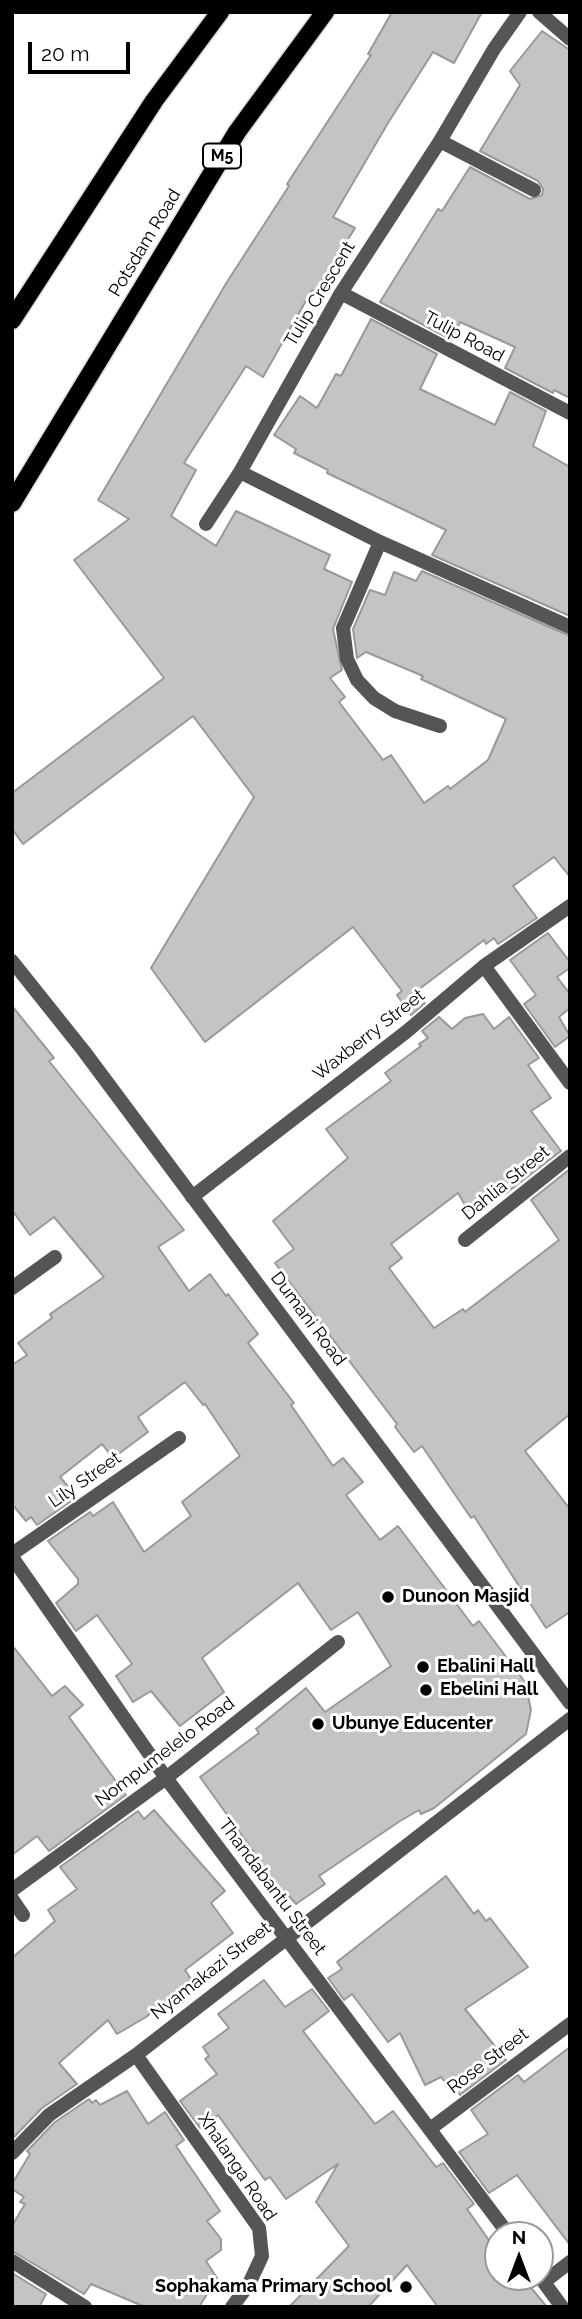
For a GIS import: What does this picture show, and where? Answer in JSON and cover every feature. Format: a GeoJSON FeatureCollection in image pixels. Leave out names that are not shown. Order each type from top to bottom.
{"type":"FeatureCollection","features":[{"type":"Feature","properties":{"kind":"main road"},"geometry":{"type":"LineString","coordinates":[[12,320],[154,101],[220,12]]}},
{"type":"Feature","properties":{"kind":"main road","name":"Potsdam Road"},"geometry":{"type":"LineString","coordinates":[[12,503],[237,132],[325,12]]}},
{"type":"Feature","properties":{"kind":"street","name":"Tulip Crescent"},"geometry":{"type":"LineString","coordinates":[[206,524],[240,472],[341,293],[520,12]]}},
{"type":"Feature","properties":{"kind":"street"},"geometry":{"type":"LineString","coordinates":[[539,12],[570,39]]}},
{"type":"Feature","properties":{"kind":"street"},"geometry":{"type":"LineString","coordinates":[[440,141],[534,190]]}},
{"type":"Feature","properties":{"kind":"street","name":"Tulip Road"},"geometry":{"type":"LineString","coordinates":[[341,293],[570,413]]}},
{"type":"Feature","properties":{"kind":"street"},"geometry":{"type":"LineString","coordinates":[[240,472],[380,542],[570,627]]}},
{"type":"Feature","properties":{"kind":"street"},"geometry":{"type":"LineString","coordinates":[[380,542],[343,628],[347,659],[357,680],[374,698],[395,711],[440,726]]}},
{"type":"Feature","properties":{"kind":"street","name":"Waxberry Street"},"geometry":{"type":"LineString","coordinates":[[192,1197],[406,1032],[484,966],[570,906]]}},
{"type":"Feature","properties":{"kind":"street","name":"Dumani Road"},"geometry":{"type":"LineString","coordinates":[[12,961],[570,1703]]}},
{"type":"Feature","properties":{"kind":"street"},"geometry":{"type":"LineString","coordinates":[[484,966],[570,1083]]}},
{"type":"Feature","properties":{"kind":"street","name":"Dahlia Street"},"geometry":{"type":"LineString","coordinates":[[466,1240],[570,1156]]}},
{"type":"Feature","properties":{"kind":"street"},"geometry":{"type":"LineString","coordinates":[[12,1288],[55,1257]]}},
{"type":"Feature","properties":{"kind":"street","name":"Lily Street"},"geometry":{"type":"LineString","coordinates":[[12,1555],[179,1438]]}},
{"type":"Feature","properties":{"kind":"street","name":"Thandabantu Street"},"geometry":{"type":"LineString","coordinates":[[12,1555],[166,1778],[499,2221]]}},
{"type":"Feature","properties":{"kind":"street","name":"Nompumelelo Road"},"geometry":{"type":"LineString","coordinates":[[12,1890],[166,1778],[338,1642]]}},
{"type":"Feature","properties":{"kind":"street","name":"Nyamakazi Street"},"geometry":{"type":"LineString","coordinates":[[12,2153],[49,2115],[136,2055],[570,1719]]}},
{"type":"Feature","properties":{"kind":"street"},"geometry":{"type":"LineString","coordinates":[[12,1899],[23,1916]]}},
{"type":"Feature","properties":{"kind":"street","name":"Rose Street"},"geometry":{"type":"LineString","coordinates":[[430,2129],[570,2024]]}},
{"type":"Feature","properties":{"kind":"street","name":"Xhalanga Road"},"geometry":{"type":"LineString","coordinates":[[136,2055],[259,2228],[262,2245],[260,2263],[232,2307]]}},
{"type":"Feature","properties":{"kind":"street"},"geometry":{"type":"LineString","coordinates":[[12,2261],[85,2307]]}},
{"type":"Feature","properties":{"kind":"street"},"geometry":{"type":"LineString","coordinates":[[554,2272],[570,2262]]}},
{"type":"Feature","properties":{"kind":"street"},"geometry":{"type":"LineString","coordinates":[[550,2291],[562,2307]]}},
{"type":"Feature","properties":{"kind":"building"},"geometry":{"type":"Polygon","coordinates":[[[392,12],[482,12],[454,63],[433,52],[388,123],[333,217],[355,228],[315,292],[312,290],[263,377],[246,366],[184,463],[196,470],[171,516],[216,546],[236,511],[330,555],[324,569],[352,582],[333,629],[342,670],[330,678],[345,697],[339,702],[383,760],[391,755],[424,803],[448,786],[450,789],[488,760],[506,719],[421,679],[423,676],[366,652],[357,658],[353,629],[370,590],[385,595],[394,572],[416,581],[422,571],[570,636],[570,877],[554,857],[513,886],[537,918],[498,944],[494,938],[486,944],[484,940],[414,993],[425,1003],[411,1015],[397,995],[402,991],[353,927],[205,1042],[151,968],[254,797],[193,716],[23,844],[12,829],[12,793],[164,678],[74,560],[129,519],[98,500],[227,282],[289,186],[287,184],[371,55],[368,54],[392,12]]]}},
{"type":"Feature","properties":{"kind":"building"},"geometry":{"type":"Polygon","coordinates":[[[542,31],[570,50],[570,398],[554,390],[553,393],[505,368],[515,347],[460,322],[452,340],[380,302],[438,209],[442,211],[470,167],[530,199],[542,195],[543,189],[538,181],[480,151],[520,85],[510,71],[542,31]]]}},
{"type":"Feature","properties":{"kind":"building"},"geometry":{"type":"Polygon","coordinates":[[[371,319],[437,354],[420,389],[495,425],[510,392],[546,411],[533,446],[570,467],[570,616],[432,555],[446,530],[327,473],[328,470],[294,453],[296,449],[274,435],[300,396],[317,408],[336,374],[341,376],[371,319]]]}},
{"type":"Feature","properties":{"kind":"building"},"geometry":{"type":"Polygon","coordinates":[[[548,933],[570,962],[570,968],[557,977],[570,994],[570,1008],[559,1017],[570,1036],[555,1047],[524,1004],[536,995],[510,960],[548,933]]]}},
{"type":"Feature","properties":{"kind":"building"},"geometry":{"type":"Polygon","coordinates":[[[12,1006],[54,1058],[49,1061],[184,1230],[158,1247],[189,1291],[210,1274],[226,1296],[228,1294],[258,1334],[248,1343],[294,1403],[291,1405],[333,1466],[343,1458],[363,1482],[346,1495],[380,1540],[398,1526],[473,1626],[479,1621],[525,1682],[531,1710],[526,1734],[434,1808],[421,1814],[419,1810],[400,1821],[319,1876],[325,1884],[296,1904],[288,1895],[286,1897],[200,1777],[259,1733],[256,1729],[306,1688],[325,1712],[391,1666],[358,1612],[331,1630],[298,1583],[202,1658],[224,1692],[180,1726],[151,1691],[133,1702],[116,1676],[132,1664],[97,1615],[76,1631],[56,1603],[78,1584],[78,1579],[48,1541],[90,1512],[93,1516],[113,1502],[144,1552],[191,1516],[182,1502],[240,1456],[205,1404],[203,1405],[185,1382],[138,1417],[148,1432],[113,1458],[102,1444],[60,1477],[77,1497],[37,1525],[31,1517],[26,1521],[12,1504],[12,1365],[27,1355],[18,1343],[52,1318],[50,1314],[104,1277],[54,1217],[30,1235],[12,1210],[12,1006]]]}},
{"type":"Feature","properties":{"kind":"building"},"geometry":{"type":"Polygon","coordinates":[[[483,1014],[494,1029],[509,1017],[539,1058],[528,1065],[551,1098],[531,1111],[561,1151],[505,1194],[502,1190],[468,1210],[458,1193],[391,1244],[402,1258],[389,1268],[434,1328],[463,1309],[465,1312],[559,1240],[531,1200],[570,1169],[570,1414],[525,1451],[570,1509],[570,1612],[546,1628],[474,1516],[471,1518],[422,1446],[414,1452],[395,1427],[397,1424],[275,1263],[294,1249],[273,1221],[348,1158],[326,1129],[391,1081],[385,1073],[421,1046],[419,1044],[428,1038],[422,1031],[439,1017],[452,1029],[465,1018],[483,1014]]]}},
{"type":"Feature","properties":{"kind":"building"},"geometry":{"type":"Polygon","coordinates":[[[12,1645],[52,1696],[65,1686],[83,1705],[69,1717],[126,1795],[49,1851],[37,1836],[12,1855],[12,1645]]]}},
{"type":"Feature","properties":{"kind":"building"},"geometry":{"type":"Polygon","coordinates":[[[154,1810],[225,1891],[211,1903],[233,1933],[185,1970],[191,1979],[146,2017],[117,2034],[108,2020],[59,2063],[77,2084],[42,2108],[12,2139],[12,1958],[55,1921],[48,1910],[77,1889],[60,1867],[138,1811],[144,1819],[154,1810]]]}},
{"type":"Feature","properties":{"kind":"building"},"geometry":{"type":"Polygon","coordinates":[[[446,1876],[474,1914],[478,1910],[486,1921],[490,1918],[528,1967],[465,2009],[506,2060],[460,2095],[452,2084],[449,2087],[441,2077],[425,2085],[400,2033],[388,2042],[352,1994],[344,2000],[328,1978],[342,1969],[337,1962],[446,1876]]]}},
{"type":"Feature","properties":{"kind":"building"},"geometry":{"type":"Polygon","coordinates":[[[264,1980],[285,2007],[312,1989],[329,2011],[303,2031],[375,2124],[393,2111],[436,2167],[443,2163],[474,2204],[467,2209],[484,2233],[484,2291],[534,2291],[547,2307],[438,2307],[407,2265],[368,2307],[289,2307],[349,2246],[316,2202],[338,2164],[286,2199],[270,2177],[265,2180],[218,2115],[200,2128],[180,2101],[217,2074],[205,2059],[209,2056],[203,2047],[229,2028],[218,2014],[264,1980]]]}},
{"type":"Feature","properties":{"kind":"building"},"geometry":{"type":"Polygon","coordinates":[[[570,2047],[570,2245],[517,2175],[489,2193],[459,2152],[488,2134],[471,2110],[518,2075],[524,2082],[570,2047]]]}},
{"type":"Feature","properties":{"kind":"building"},"geometry":{"type":"Polygon","coordinates":[[[127,2091],[148,2124],[165,2112],[184,2140],[176,2146],[220,2211],[207,2221],[221,2239],[221,2250],[206,2261],[217,2278],[199,2307],[145,2307],[91,2284],[84,2294],[12,2251],[12,2226],[25,2204],[20,2202],[24,2197],[12,2189],[12,2184],[30,2154],[27,2151],[55,2122],[89,2099],[92,2103],[96,2100],[100,2105],[127,2091]]]}},
{"type":"Feature","properties":{"kind":"building"},"geometry":{"type":"Polygon","coordinates":[[[12,2273],[46,2294],[39,2307],[12,2307],[12,2273]]]}},
{"type":"Feature","properties":{"kind":"place","name":"Dunoon Masjid"},"geometry":{"type":"Point","coordinates":[388,1597]}},
{"type":"Feature","properties":{"kind":"place","name":"Ebalini Hall"},"geometry":{"type":"Point","coordinates":[423,1667]}},
{"type":"Feature","properties":{"kind":"place","name":"Ebelini Hall"},"geometry":{"type":"Point","coordinates":[426,1690]}},
{"type":"Feature","properties":{"kind":"place","name":"Ubunye Educenter"},"geometry":{"type":"Point","coordinates":[318,1724]}},
{"type":"Feature","properties":{"kind":"place","name":"Sophakama Primary School"},"geometry":{"type":"Point","coordinates":[406,2287]}}]}
